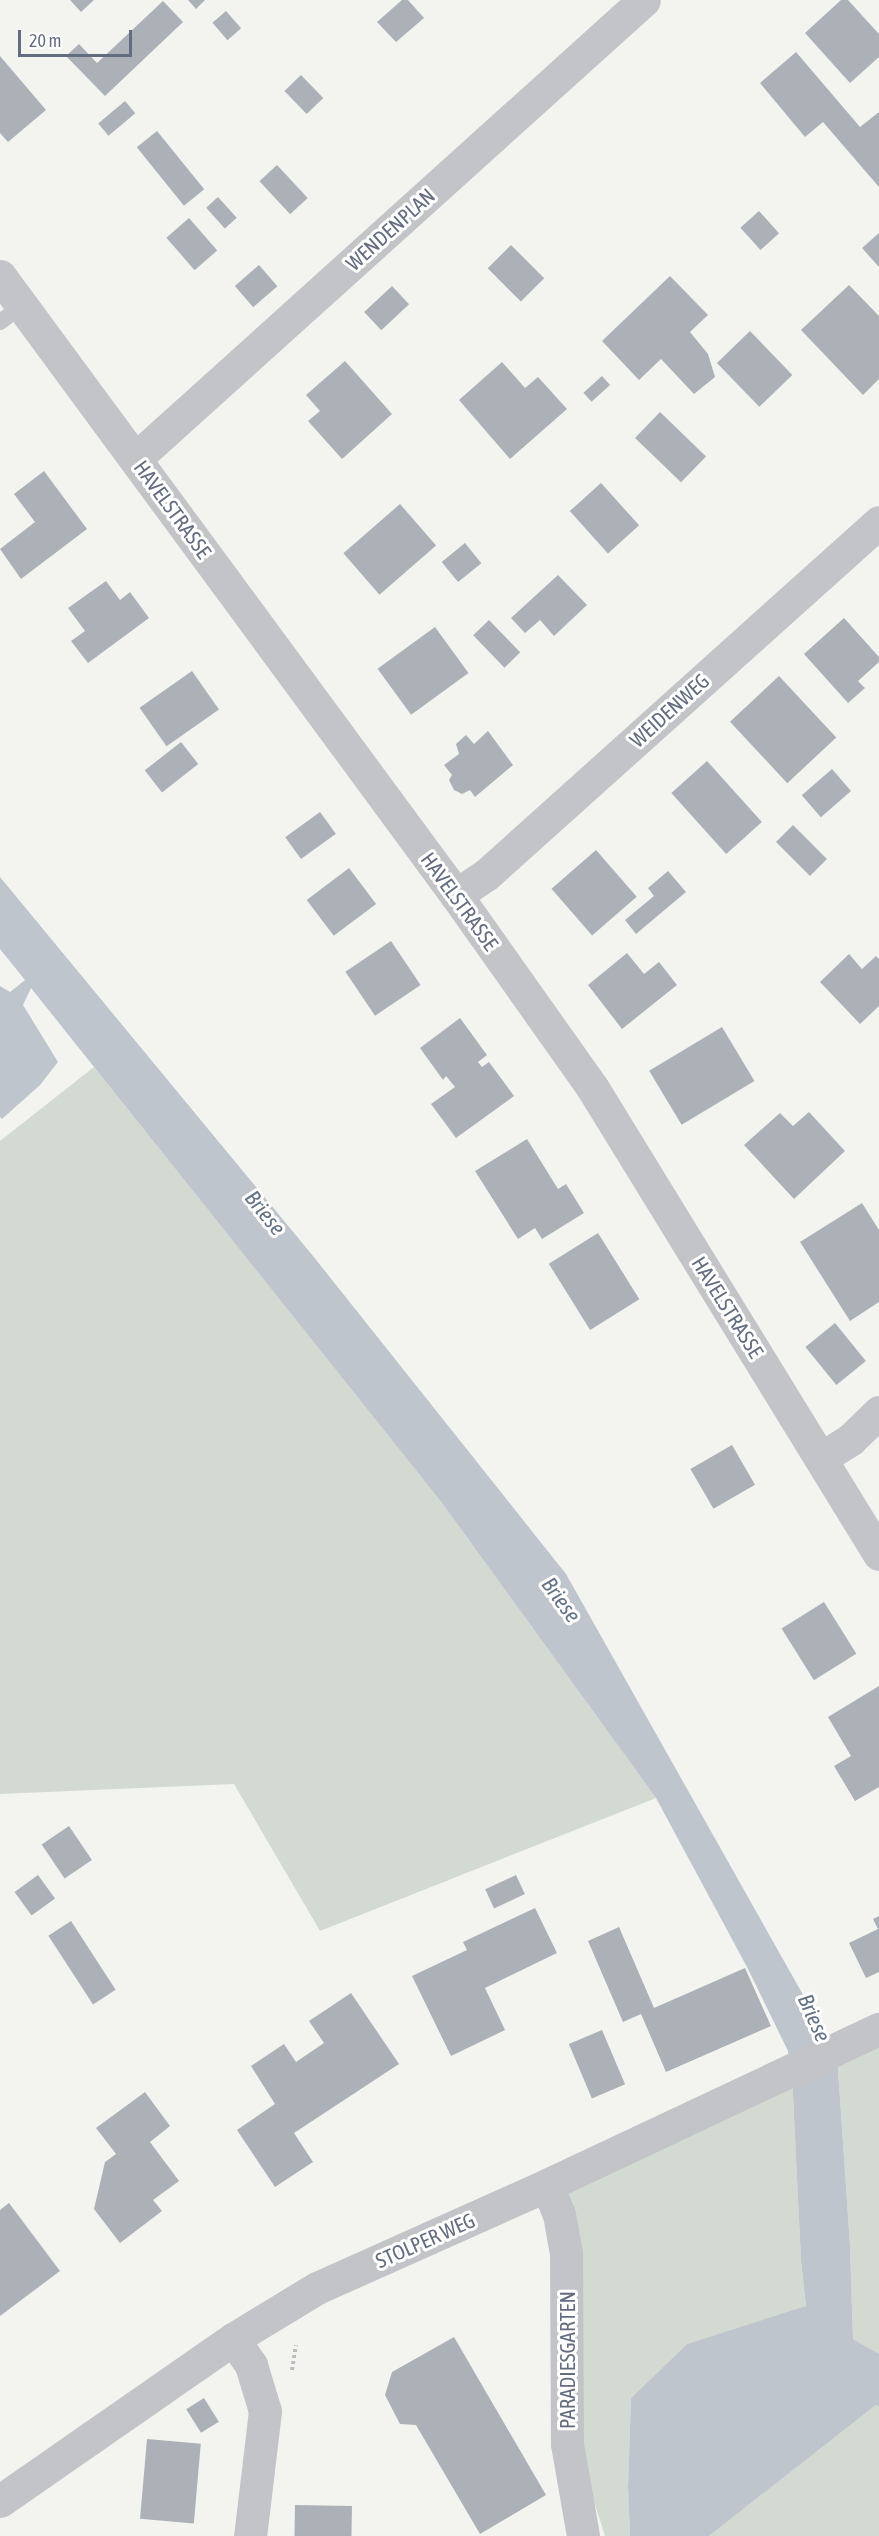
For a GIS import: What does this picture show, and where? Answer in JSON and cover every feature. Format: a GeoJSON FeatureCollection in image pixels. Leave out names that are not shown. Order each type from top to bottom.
{"type":"FeatureCollection","features":[{"type":"Feature","properties":{"kind":"street","name":"WENDENPLAN"},"geometry":{"type":"LineString","coordinates":[[135,459],[644,0]]}},
{"type":"Feature","properties":{"kind":"street","name":"HAVELSTRASSE"},"geometry":{"type":"LineString","coordinates":[[0,276],[11,314],[135,459],[456,895],[592,1087],[879,1554]]}},
{"type":"Feature","properties":{"kind":"street","name":"WEIDENWEG"},"geometry":{"type":"LineString","coordinates":[[456,895],[486,875],[879,522]]}},
{"type":"Feature","properties":{"kind":"street"},"geometry":{"type":"LineString","coordinates":[[821,1458],[851,1439],[879,1412]]}},
{"type":"Feature","properties":{"kind":"street","name":"STOLPER WEG"},"geometry":{"type":"LineString","coordinates":[[0,2501],[233,2339],[317,2288],[547,2185],[879,2029]]}},
{"type":"Feature","properties":{"kind":"street","name":"PARADIESGARTEN"},"geometry":{"type":"LineString","coordinates":[[547,2185],[559,2214],[566,2253],[567,2444],[583,2536]]}},
{"type":"Feature","properties":{"kind":"street"},"geometry":{"type":"LineString","coordinates":[[233,2339],[251,2365],[265,2411],[250,2536]]}},
{"type":"Feature","properties":{"kind":"path"},"geometry":{"type":"LineString","coordinates":[[292,2379],[294,2352],[300,2335]]}},
{"type":"Feature","properties":{"kind":"shaded area"},"geometry":{"type":"Polygon","coordinates":[[[94,1067],[442,1503],[656,1798],[320,1931],[234,1784],[0,1794],[0,1141],[94,1067]]]}},
{"type":"Feature","properties":{"kind":"shaded area"},"geometry":{"type":"Polygon","coordinates":[[[879,2036],[879,2354],[853,2339],[850,2245],[837,2055],[879,2036]]]}},
{"type":"Feature","properties":{"kind":"shaded area"},"geometry":{"type":"Polygon","coordinates":[[[792,2075],[801,2261],[806,2307],[687,2344],[631,2398],[628,2487],[630,2536],[605,2536],[575,2442],[553,2190],[792,2075]]]}},
{"type":"Feature","properties":{"kind":"shaded area"},"geometry":{"type":"Polygon","coordinates":[[[876,2405],[879,2407],[879,2536],[709,2536],[876,2405]]]}},
{"type":"Feature","properties":{"kind":"water","name":"Briese"},"geometry":{"type":"Polygon","coordinates":[[[0,877],[313,1256],[566,1574],[837,2055],[850,2245],[853,2339],[879,2354],[879,2407],[876,2405],[709,2536],[630,2536],[628,2487],[631,2398],[687,2344],[806,2306],[801,2261],[792,2075],[788,2051],[747,1967],[656,1798],[442,1503],[31,988],[23,1005],[58,1062],[40,1085],[2,1119],[0,1117],[0,986],[10,992],[25,980],[0,949],[0,877]]]}},
{"type":"Feature","properties":{"kind":"building"},"geometry":{"type":"Polygon","coordinates":[[[70,0],[94,0],[81,12],[70,0]]]}},
{"type":"Feature","properties":{"kind":"building"},"geometry":{"type":"Polygon","coordinates":[[[188,0],[205,0],[196,9],[188,0]]]}},
{"type":"Feature","properties":{"kind":"building"},"geometry":{"type":"Polygon","coordinates":[[[402,0],[408,0],[424,18],[396,42],[377,22],[402,0]]]}},
{"type":"Feature","properties":{"kind":"building"},"geometry":{"type":"Polygon","coordinates":[[[841,0],[848,0],[879,34],[879,57],[850,83],[805,33],[841,0]]]}},
{"type":"Feature","properties":{"kind":"building"},"geometry":{"type":"Polygon","coordinates":[[[163,1],[183,22],[105,96],[66,56],[79,44],[97,63],[163,1]]]}},
{"type":"Feature","properties":{"kind":"building"},"geometry":{"type":"Polygon","coordinates":[[[226,11],[241,28],[228,40],[212,23],[226,11]]]}},
{"type":"Feature","properties":{"kind":"building"},"geometry":{"type":"Polygon","coordinates":[[[796,52],[860,127],[879,112],[879,187],[823,122],[805,137],[760,83],[796,52]]]}},
{"type":"Feature","properties":{"kind":"building"},"geometry":{"type":"Polygon","coordinates":[[[0,56],[46,110],[8,142],[0,133],[0,56]]]}},
{"type":"Feature","properties":{"kind":"building"},"geometry":{"type":"Polygon","coordinates":[[[301,75],[323,98],[307,114],[284,91],[301,75]]]}},
{"type":"Feature","properties":{"kind":"building"},"geometry":{"type":"Polygon","coordinates":[[[125,101],[135,113],[108,136],[98,123],[125,101]]]}},
{"type":"Feature","properties":{"kind":"building"},"geometry":{"type":"Polygon","coordinates":[[[157,131],[204,189],[184,206],[137,147],[157,131]]]}},
{"type":"Feature","properties":{"kind":"building"},"geometry":{"type":"Polygon","coordinates":[[[277,165],[308,198],[290,214],[259,181],[277,165]]]}},
{"type":"Feature","properties":{"kind":"building"},"geometry":{"type":"Polygon","coordinates":[[[218,197],[237,218],[225,229],[206,208],[218,197]]]}},
{"type":"Feature","properties":{"kind":"building"},"geometry":{"type":"Polygon","coordinates":[[[759,211],[779,233],[760,250],[740,228],[759,211]]]}},
{"type":"Feature","properties":{"kind":"building"},"geometry":{"type":"Polygon","coordinates":[[[189,218],[217,250],[195,270],[166,238],[189,218]]]}},
{"type":"Feature","properties":{"kind":"building"},"geometry":{"type":"Polygon","coordinates":[[[879,233],[879,267],[862,248],[879,233]]]}},
{"type":"Feature","properties":{"kind":"building"},"geometry":{"type":"Polygon","coordinates":[[[511,245],[544,278],[521,302],[488,268],[511,245]]]}},
{"type":"Feature","properties":{"kind":"building"},"geometry":{"type":"Polygon","coordinates":[[[259,265],[277,286],[253,307],[235,286],[259,265]]]}},
{"type":"Feature","properties":{"kind":"building"},"geometry":{"type":"Polygon","coordinates":[[[670,276],[708,315],[690,332],[708,354],[715,377],[694,394],[661,359],[639,380],[602,341],[670,276]]]}},
{"type":"Feature","properties":{"kind":"building"},"geometry":{"type":"Polygon","coordinates":[[[849,285],[879,316],[879,379],[863,395],[801,330],[849,285]]]}},
{"type":"Feature","properties":{"kind":"building"},"geometry":{"type":"Polygon","coordinates":[[[392,286],[409,304],[381,330],[364,312],[392,286]]]}},
{"type":"Feature","properties":{"kind":"building"},"geometry":{"type":"Polygon","coordinates":[[[750,331],[792,375],[759,407],[717,363],[750,331]]]}},
{"type":"Feature","properties":{"kind":"building"},"geometry":{"type":"Polygon","coordinates":[[[345,361],[392,414],[342,459],[308,421],[320,411],[306,395],[345,361]]]}},
{"type":"Feature","properties":{"kind":"building"},"geometry":{"type":"Polygon","coordinates":[[[502,362],[525,388],[538,377],[567,409],[510,459],[459,400],[502,362]]]}},
{"type":"Feature","properties":{"kind":"building"},"geometry":{"type":"Polygon","coordinates":[[[602,376],[610,385],[591,402],[583,393],[602,376]]]}},
{"type":"Feature","properties":{"kind":"building"},"geometry":{"type":"Polygon","coordinates":[[[660,412],[706,456],[681,482],[635,438],[660,412]]]}},
{"type":"Feature","properties":{"kind":"building"},"geometry":{"type":"Polygon","coordinates":[[[44,471],[87,529],[21,579],[0,549],[35,522],[14,494],[44,471]]]}},
{"type":"Feature","properties":{"kind":"building"},"geometry":{"type":"Polygon","coordinates":[[[601,483],[639,525],[608,553],[570,511],[601,483]]]}},
{"type":"Feature","properties":{"kind":"building"},"geometry":{"type":"Polygon","coordinates":[[[400,504],[436,546],[379,595],[343,553],[400,504]]]}},
{"type":"Feature","properties":{"kind":"building"},"geometry":{"type":"Polygon","coordinates":[[[465,543],[481,563],[458,582],[442,562],[465,543]]]}},
{"type":"Feature","properties":{"kind":"building"},"geometry":{"type":"Polygon","coordinates":[[[558,575],[587,605],[554,636],[540,620],[525,633],[511,618],[558,575]]]}},
{"type":"Feature","properties":{"kind":"building"},"geometry":{"type":"Polygon","coordinates":[[[106,581],[120,600],[130,592],[149,618],[88,663],[71,641],[85,631],[68,608],[106,581]]]}},
{"type":"Feature","properties":{"kind":"building"},"geometry":{"type":"Polygon","coordinates":[[[844,618],[879,657],[879,662],[858,681],[865,688],[848,703],[804,654],[844,618]]]}},
{"type":"Feature","properties":{"kind":"building"},"geometry":{"type":"Polygon","coordinates":[[[489,620],[520,652],[504,668],[473,635],[489,620]]]}},
{"type":"Feature","properties":{"kind":"building"},"geometry":{"type":"Polygon","coordinates":[[[435,627],[469,673],[411,715],[378,669],[435,627]]]}},
{"type":"Feature","properties":{"kind":"building"},"geometry":{"type":"Polygon","coordinates":[[[192,671],[219,710],[167,746],[140,708],[192,671]]]}},
{"type":"Feature","properties":{"kind":"building"},"geometry":{"type":"Polygon","coordinates":[[[779,676],[836,737],[787,783],[730,722],[779,676]]]}},
{"type":"Feature","properties":{"kind":"building"},"geometry":{"type":"Polygon","coordinates":[[[488,731],[513,765],[475,797],[470,790],[462,794],[454,790],[449,780],[452,775],[444,765],[459,754],[456,744],[466,735],[474,744],[488,731]]]}},
{"type":"Feature","properties":{"kind":"building"},"geometry":{"type":"Polygon","coordinates":[[[181,742],[198,764],[162,792],[145,770],[181,742]]]}},
{"type":"Feature","properties":{"kind":"building"},"geometry":{"type":"Polygon","coordinates":[[[707,761],[762,822],[726,854],[671,793],[707,761]]]}},
{"type":"Feature","properties":{"kind":"building"},"geometry":{"type":"Polygon","coordinates":[[[832,769],[851,791],[821,817],[802,795],[832,769]]]}},
{"type":"Feature","properties":{"kind":"building"},"geometry":{"type":"Polygon","coordinates":[[[320,812],[336,834],[301,859],[285,837],[320,812]]]}},
{"type":"Feature","properties":{"kind":"building"},"geometry":{"type":"Polygon","coordinates":[[[793,825],[827,859],[810,876],[776,842],[793,825]]]}},
{"type":"Feature","properties":{"kind":"building"},"geometry":{"type":"Polygon","coordinates":[[[596,850],[637,897],[592,935],[551,889],[596,850]]]}},
{"type":"Feature","properties":{"kind":"building"},"geometry":{"type":"Polygon","coordinates":[[[349,868],[376,904],[334,936],[307,900],[349,868]]]}},
{"type":"Feature","properties":{"kind":"building"},"geometry":{"type":"Polygon","coordinates":[[[668,871],[686,892],[636,934],[625,920],[654,896],[648,888],[668,871]]]}},
{"type":"Feature","properties":{"kind":"building"},"geometry":{"type":"Polygon","coordinates":[[[391,941],[421,985],[375,1016],[345,972],[391,941]]]}},
{"type":"Feature","properties":{"kind":"building"},"geometry":{"type":"Polygon","coordinates":[[[627,953],[644,974],[659,962],[677,985],[622,1029],[588,985],[627,953]]]}},
{"type":"Feature","properties":{"kind":"building"},"geometry":{"type":"Polygon","coordinates":[[[849,954],[862,969],[876,956],[879,959],[879,1006],[860,1024],[820,982],[849,954]]]}},
{"type":"Feature","properties":{"kind":"building"},"geometry":{"type":"Polygon","coordinates":[[[460,1018],[487,1055],[478,1062],[482,1067],[489,1062],[514,1096],[456,1138],[431,1104],[455,1087],[446,1076],[443,1080],[420,1048],[460,1018]]]}},
{"type":"Feature","properties":{"kind":"building"},"geometry":{"type":"Polygon","coordinates":[[[722,1027],[754,1081],[682,1125],[649,1071],[722,1027]]]}},
{"type":"Feature","properties":{"kind":"building"},"geometry":{"type":"Polygon","coordinates":[[[809,1112],[845,1151],[794,1199],[744,1145],[780,1113],[793,1126],[809,1112]]]}},
{"type":"Feature","properties":{"kind":"building"},"geometry":{"type":"Polygon","coordinates":[[[527,1139],[558,1189],[566,1184],[584,1213],[542,1239],[535,1228],[518,1239],[475,1171],[527,1139]]]}},
{"type":"Feature","properties":{"kind":"building"},"geometry":{"type":"Polygon","coordinates":[[[862,1203],[879,1230],[879,1302],[850,1321],[800,1242],[862,1203]]]}},
{"type":"Feature","properties":{"kind":"building"},"geometry":{"type":"Polygon","coordinates":[[[598,1233],[639,1299],[590,1330],[549,1264],[598,1233]]]}},
{"type":"Feature","properties":{"kind":"building"},"geometry":{"type":"Polygon","coordinates":[[[835,1323],[866,1361],[836,1385],[805,1347],[835,1323]]]}},
{"type":"Feature","properties":{"kind":"building"},"geometry":{"type":"Polygon","coordinates":[[[732,1445],[755,1485],[713,1509],[690,1469],[732,1445]]]}},
{"type":"Feature","properties":{"kind":"building"},"geometry":{"type":"Polygon","coordinates":[[[824,1602],[856,1654],[814,1680],[782,1628],[824,1602]]]}},
{"type":"Feature","properties":{"kind":"building"},"geometry":{"type":"Polygon","coordinates":[[[879,1686],[879,1787],[855,1801],[834,1766],[851,1756],[828,1717],[879,1686]]]}},
{"type":"Feature","properties":{"kind":"building"},"geometry":{"type":"Polygon","coordinates":[[[69,1826],[92,1860],[65,1878],[42,1844],[69,1826]]]}},
{"type":"Feature","properties":{"kind":"building"},"geometry":{"type":"Polygon","coordinates":[[[38,1875],[55,1898],[32,1916],[15,1892],[38,1875]]]}},
{"type":"Feature","properties":{"kind":"building"},"geometry":{"type":"Polygon","coordinates":[[[516,1875],[525,1894],[494,1908],[485,1889],[516,1875]]]}},
{"type":"Feature","properties":{"kind":"building"},"geometry":{"type":"Polygon","coordinates":[[[535,1908],[557,1953],[485,1988],[505,2030],[451,2056],[412,1976],[467,1950],[463,1942],[535,1908]]]}},
{"type":"Feature","properties":{"kind":"building"},"geometry":{"type":"Polygon","coordinates":[[[879,1916],[879,1972],[866,1978],[849,1943],[878,1929],[873,1919],[879,1916]]]}},
{"type":"Feature","properties":{"kind":"building"},"geometry":{"type":"Polygon","coordinates":[[[71,1921],[116,1990],[93,2004],[48,1936],[71,1921]]]}},
{"type":"Feature","properties":{"kind":"building"},"geometry":{"type":"Polygon","coordinates":[[[619,1927],[654,2008],[745,1968],[771,2026],[666,2072],[641,2014],[623,2022],[588,1941],[619,1927]]]}},
{"type":"Feature","properties":{"kind":"building"},"geometry":{"type":"Polygon","coordinates":[[[351,1993],[399,2064],[294,2133],[313,2162],[275,2187],[237,2130],[275,2104],[251,2066],[284,2044],[296,2062],[324,2043],[309,2021],[351,1993]]]}},
{"type":"Feature","properties":{"kind":"building"},"geometry":{"type":"Polygon","coordinates":[[[602,2030],[625,2084],[592,2098],[569,2044],[602,2030]]]}},
{"type":"Feature","properties":{"kind":"building"},"geometry":{"type":"Polygon","coordinates":[[[145,2092],[170,2126],[150,2142],[179,2181],[153,2200],[162,2211],[120,2243],[94,2209],[105,2162],[116,2154],[96,2128],[145,2092]]]}},
{"type":"Feature","properties":{"kind":"building"},"geometry":{"type":"Polygon","coordinates":[[[9,2203],[60,2271],[0,2316],[0,2210],[9,2203]]]}},
{"type":"Feature","properties":{"kind":"building"},"geometry":{"type":"Polygon","coordinates":[[[454,2337],[546,2495],[480,2534],[416,2425],[400,2424],[385,2395],[392,2372],[454,2337]]]}},
{"type":"Feature","properties":{"kind":"building"},"geometry":{"type":"Polygon","coordinates":[[[204,2398],[219,2422],[201,2433],[186,2409],[204,2398]]]}},
{"type":"Feature","properties":{"kind":"building"},"geometry":{"type":"Polygon","coordinates":[[[147,2439],[201,2444],[194,2523],[140,2519],[147,2439]]]}},
{"type":"Feature","properties":{"kind":"building"},"geometry":{"type":"Polygon","coordinates":[[[295,2505],[352,2506],[351,2536],[294,2536],[295,2505]]]}}]}
